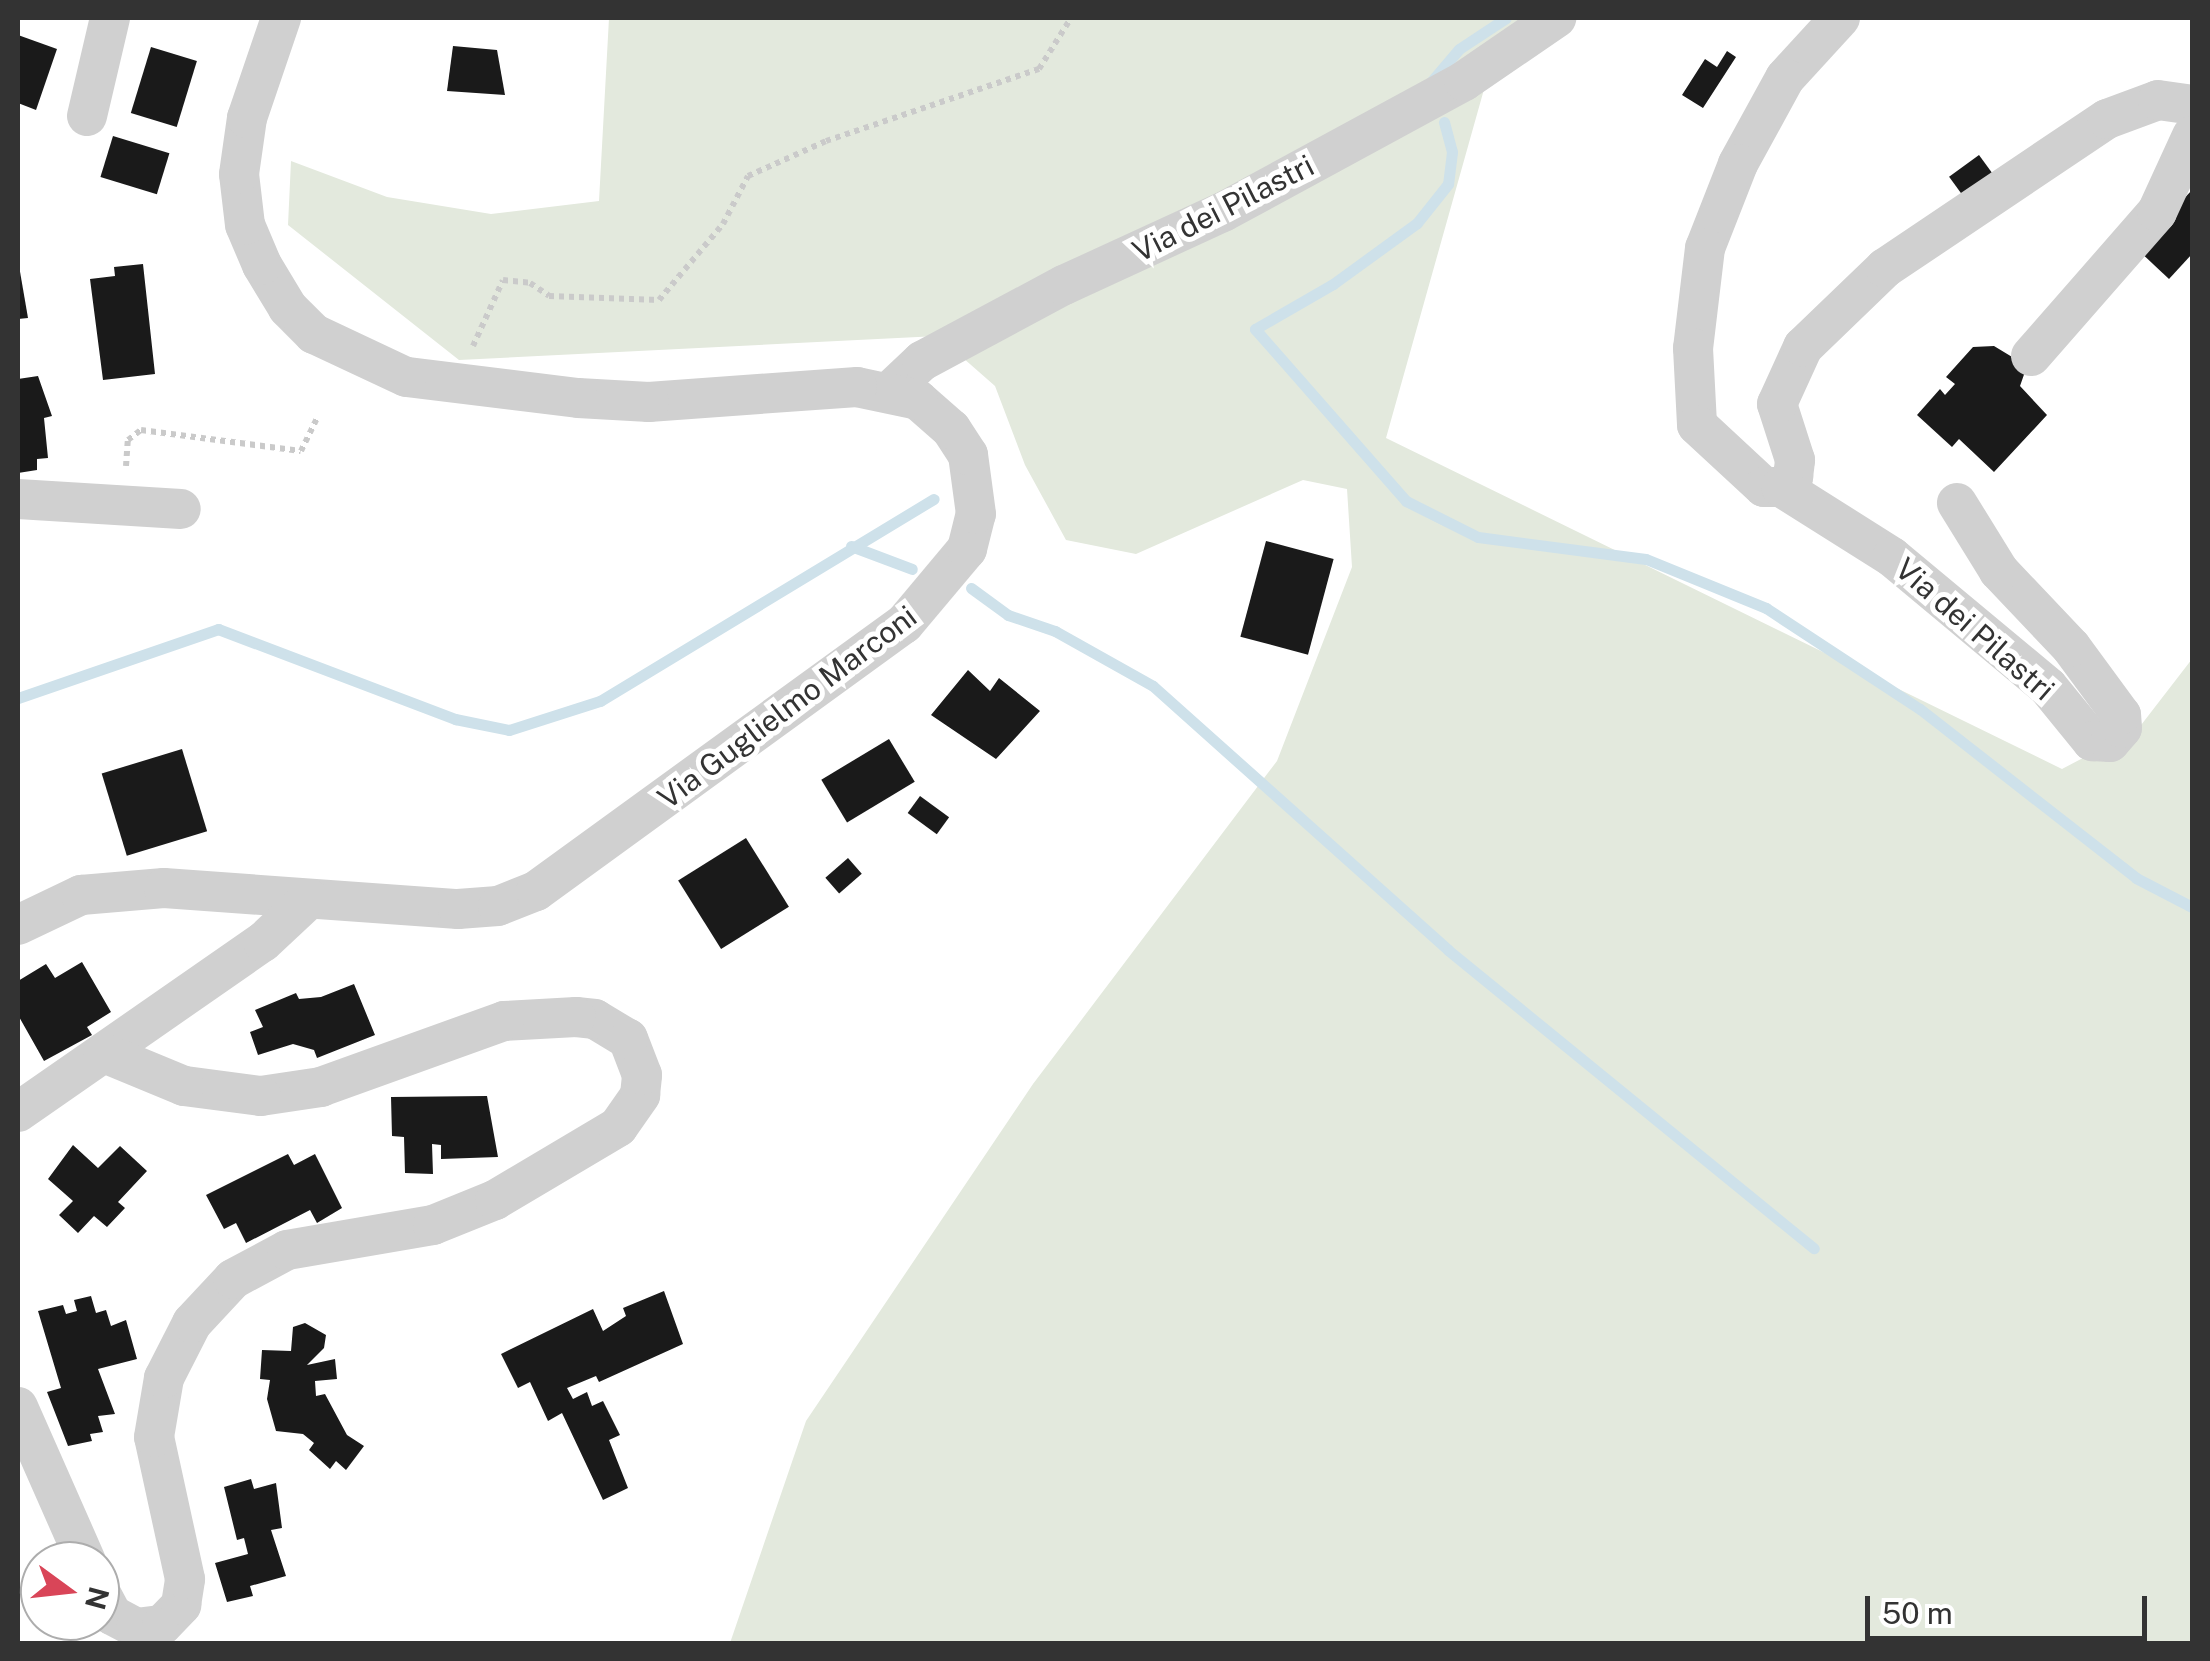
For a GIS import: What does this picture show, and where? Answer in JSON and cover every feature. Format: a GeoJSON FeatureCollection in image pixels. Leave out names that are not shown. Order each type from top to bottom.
{"type":"FeatureCollection","features":[{"type":"Feature","properties":{"kind":"street"},"geometry":{"type":"LineString","coordinates":[[87,116],[110,18]]}},
{"type":"Feature","properties":{"kind":"street","name":"Via Guglielmo Marconi"},"geometry":{"type":"LineString","coordinates":[[18,925],[80,895],[116,890],[458,909],[498,906],[536,890],[904,624],[967,549],[976,514],[968,455],[950,428],[918,400],[856,387],[649,402],[406,378],[314,334],[288,308],[262,266],[244,225],[239,174],[247,118],[281,18]]}},
{"type":"Feature","properties":{"kind":"street","name":"Via dei Pilastri"},"geometry":{"type":"LineString","coordinates":[[888,393],[922,361],[1292,174],[1464,81],[1556,18]]}},
{"type":"Feature","properties":{"kind":"street","name":"Via dei Pilastri"},"geometry":{"type":"LineString","coordinates":[[1840,18],[1785,78],[1738,164],[1705,248],[1692,348],[1697,425],[1752,479],[1780,488],[1892,557],[2048,686],[2092,741],[2110,742],[2122,728],[2121,715],[2071,647],[1999,571],[1957,503]]}},
{"type":"Feature","properties":{"kind":"street"},"geometry":{"type":"LineString","coordinates":[[1780,488],[1793,477],[1795,460],[1778,415],[1780,389],[1803,347],[1885,268],[2107,119],[2158,100],[2192,105]]}},
{"type":"Feature","properties":{"kind":"street"},"geometry":{"type":"LineString","coordinates":[[2031,356],[2157,212],[2192,136]]}},
{"type":"Feature","properties":{"kind":"street"},"geometry":{"type":"LineString","coordinates":[[18,498],[181,510]]}},
{"type":"Feature","properties":{"kind":"street"},"geometry":{"type":"LineString","coordinates":[[18,1112],[263,942],[309,899]]}},
{"type":"Feature","properties":{"kind":"street"},"geometry":{"type":"LineString","coordinates":[[104,1053],[184,1086],[261,1096],[321,1087],[504,1021],[576,1017],[595,1018],[628,1039],[642,1075],[640,1094],[618,1127],[495,1200],[434,1225],[287,1250],[233,1279],[192,1323],[171,1364],[154,1438],[185,1579],[181,1606],[162,1625],[136,1628],[120,1619]]}},
{"type":"Feature","properties":{"kind":"street"},"geometry":{"type":"LineString","coordinates":[[18,1406],[77,1541]]}},
{"type":"Feature","properties":{"kind":"path"},"geometry":{"type":"LineString","coordinates":[[474,384],[503,280],[530,283],[549,296],[659,300],[723,224],[748,176],[826,141],[1039,68],[1071,18]]}},
{"type":"Feature","properties":{"kind":"path"},"geometry":{"type":"LineString","coordinates":[[130,474],[124,452],[141,430],[301,452],[318,418]]}},
{"type":"Feature","properties":{"kind":"shaded area"},"geometry":{"type":"Polygon","coordinates":[[[609,18],[1537,18],[1499,36],[1386,438],[2062,769],[2138,729],[2192,659],[2192,1643],[730,1643],[806,1421],[1033,1084],[1277,761],[1352,567],[1347,489],[1303,480],[1136,554],[1066,540],[1025,465],[995,386],[938,336],[459,360],[288,225],[291,161],[387,197],[491,214],[599,201],[609,18]]]}},
{"type":"Feature","properties":{"kind":"building"},"geometry":{"type":"Polygon","coordinates":[[[18,35],[57,49],[36,110],[18,103],[18,35]]]}},
{"type":"Feature","properties":{"kind":"building"},"geometry":{"type":"Polygon","coordinates":[[[453,46],[497,50],[505,95],[447,91],[453,46]]]}},
{"type":"Feature","properties":{"kind":"building"},"geometry":{"type":"Polygon","coordinates":[[[151,47],[197,61],[177,127],[131,113],[151,47]]]}},
{"type":"Feature","properties":{"kind":"building"},"geometry":{"type":"Polygon","coordinates":[[[1727,51],[1736,57],[1703,108],[1682,95],[1705,59],[1717,67],[1727,51]]]}},
{"type":"Feature","properties":{"kind":"building"},"geometry":{"type":"Polygon","coordinates":[[[113,136],[169,153],[157,194],[100,177],[113,136]]]}},
{"type":"Feature","properties":{"kind":"building"},"geometry":{"type":"Polygon","coordinates":[[[1979,155],[1997,180],[1967,202],[1949,177],[1979,155]]]}},
{"type":"Feature","properties":{"kind":"building"},"geometry":{"type":"Polygon","coordinates":[[[2192,190],[2192,254],[2169,279],[2137,249],[2192,190]]]}},
{"type":"Feature","properties":{"kind":"building"},"geometry":{"type":"Polygon","coordinates":[[[18,260],[28,318],[18,319],[18,260]]]}},
{"type":"Feature","properties":{"kind":"building"},"geometry":{"type":"Polygon","coordinates":[[[143,264],[155,374],[103,380],[90,279],[115,276],[114,267],[143,264]]]}},
{"type":"Feature","properties":{"kind":"building"},"geometry":{"type":"Polygon","coordinates":[[[1994,346],[2027,366],[2020,386],[2047,415],[1994,472],[1959,439],[1952,447],[1917,415],[1940,389],[1945,395],[1955,384],[1946,377],[1973,347],[1994,346]]]}},
{"type":"Feature","properties":{"kind":"building"},"geometry":{"type":"Polygon","coordinates":[[[38,376],[52,416],[44,418],[48,458],[37,459],[37,470],[18,473],[18,379],[38,376]]]}},
{"type":"Feature","properties":{"kind":"building"},"geometry":{"type":"Polygon","coordinates":[[[1266,541],[1334,559],[1308,655],[1240,637],[1266,541]]]}},
{"type":"Feature","properties":{"kind":"building"},"geometry":{"type":"Polygon","coordinates":[[[968,670],[990,691],[999,678],[1040,711],[996,759],[931,715],[968,670]]]}},
{"type":"Feature","properties":{"kind":"building"},"geometry":{"type":"Polygon","coordinates":[[[889,739],[915,782],[847,823],[821,780],[889,739]]]}},
{"type":"Feature","properties":{"kind":"building"},"geometry":{"type":"Polygon","coordinates":[[[182,749],[207,831],[127,856],[102,774],[182,749]]]}},
{"type":"Feature","properties":{"kind":"building"},"geometry":{"type":"Polygon","coordinates":[[[920,796],[949,817],[937,834],[908,813],[920,796]]]}},
{"type":"Feature","properties":{"kind":"building"},"geometry":{"type":"Polygon","coordinates":[[[746,838],[789,907],[721,949],[678,880],[746,838]]]}},
{"type":"Feature","properties":{"kind":"building"},"geometry":{"type":"Polygon","coordinates":[[[848,858],[862,874],[839,894],[825,878],[848,858]]]}},
{"type":"Feature","properties":{"kind":"building"},"geometry":{"type":"Polygon","coordinates":[[[82,962],[111,1012],[87,1027],[92,1035],[44,1061],[18,1015],[18,981],[46,964],[55,978],[82,962]]]}},
{"type":"Feature","properties":{"kind":"building"},"geometry":{"type":"Polygon","coordinates":[[[354,984],[375,1035],[317,1058],[314,1050],[293,1044],[258,1055],[250,1032],[263,1027],[255,1010],[296,993],[299,999],[321,997],[354,984]]]}},
{"type":"Feature","properties":{"kind":"building"},"geometry":{"type":"Polygon","coordinates":[[[487,1096],[498,1157],[441,1159],[441,1145],[432,1144],[433,1174],[405,1173],[404,1137],[392,1136],[391,1097],[487,1096]]]}},
{"type":"Feature","properties":{"kind":"building"},"geometry":{"type":"Polygon","coordinates":[[[73,1145],[98,1168],[120,1146],[147,1171],[118,1202],[125,1208],[107,1227],[94,1216],[78,1233],[59,1215],[73,1201],[48,1179],[73,1145]]]}},
{"type":"Feature","properties":{"kind":"building"},"geometry":{"type":"Polygon","coordinates":[[[288,1154],[294,1165],[315,1154],[342,1208],[317,1223],[310,1210],[246,1243],[236,1223],[224,1229],[206,1195],[288,1154]]]}},
{"type":"Feature","properties":{"kind":"building"},"geometry":{"type":"Polygon","coordinates":[[[664,1291],[683,1344],[599,1382],[596,1376],[567,1388],[573,1399],[587,1392],[592,1406],[603,1401],[620,1435],[609,1440],[628,1488],[603,1500],[562,1413],[548,1421],[530,1382],[518,1388],[501,1354],[593,1309],[603,1331],[626,1316],[623,1308],[664,1291]]]}},
{"type":"Feature","properties":{"kind":"building"},"geometry":{"type":"Polygon","coordinates":[[[91,1296],[96,1313],[106,1310],[111,1326],[126,1320],[137,1359],[98,1369],[115,1414],[98,1416],[103,1432],[90,1434],[92,1441],[68,1446],[47,1392],[61,1388],[38,1311],[63,1305],[66,1314],[77,1311],[74,1300],[91,1296]]]}},
{"type":"Feature","properties":{"kind":"building"},"geometry":{"type":"Polygon","coordinates":[[[305,1323],[326,1335],[324,1348],[307,1365],[335,1359],[337,1379],[315,1381],[316,1396],[325,1394],[347,1435],[364,1446],[346,1470],[336,1461],[330,1469],[309,1450],[314,1443],[303,1434],[276,1431],[267,1399],[270,1380],[260,1379],[262,1350],[291,1351],[293,1327],[305,1323]]]}},
{"type":"Feature","properties":{"kind":"building"},"geometry":{"type":"Polygon","coordinates":[[[251,1479],[254,1489],[276,1483],[282,1528],[271,1530],[286,1576],[250,1586],[253,1596],[227,1602],[215,1563],[248,1554],[244,1538],[237,1540],[224,1487],[251,1479]]]}},
{"type":"Feature","properties":{"kind":"waterway"},"geometry":{"type":"LineString","coordinates":[[1425,89],[1459,49],[1506,18]]}},
{"type":"Feature","properties":{"kind":"waterway"},"geometry":{"type":"LineString","coordinates":[[1444,122],[1452,152],[1448,184],[1417,223],[1333,284],[1255,329],[1406,501],[1478,537],[1646,559],[1766,608],[1920,709],[2136,878],[2192,907]]}},
{"type":"Feature","properties":{"kind":"waterway"},"geometry":{"type":"LineString","coordinates":[[18,698],[218,629],[455,719],[509,730],[600,701],[934,499]]}},
{"type":"Feature","properties":{"kind":"waterway"},"geometry":{"type":"LineString","coordinates":[[851,546],[912,569]]}},
{"type":"Feature","properties":{"kind":"waterway"},"geometry":{"type":"LineString","coordinates":[[971,588],[1008,615],[1055,631],[1153,686],[1448,950],[1814,1248]]}}]}
